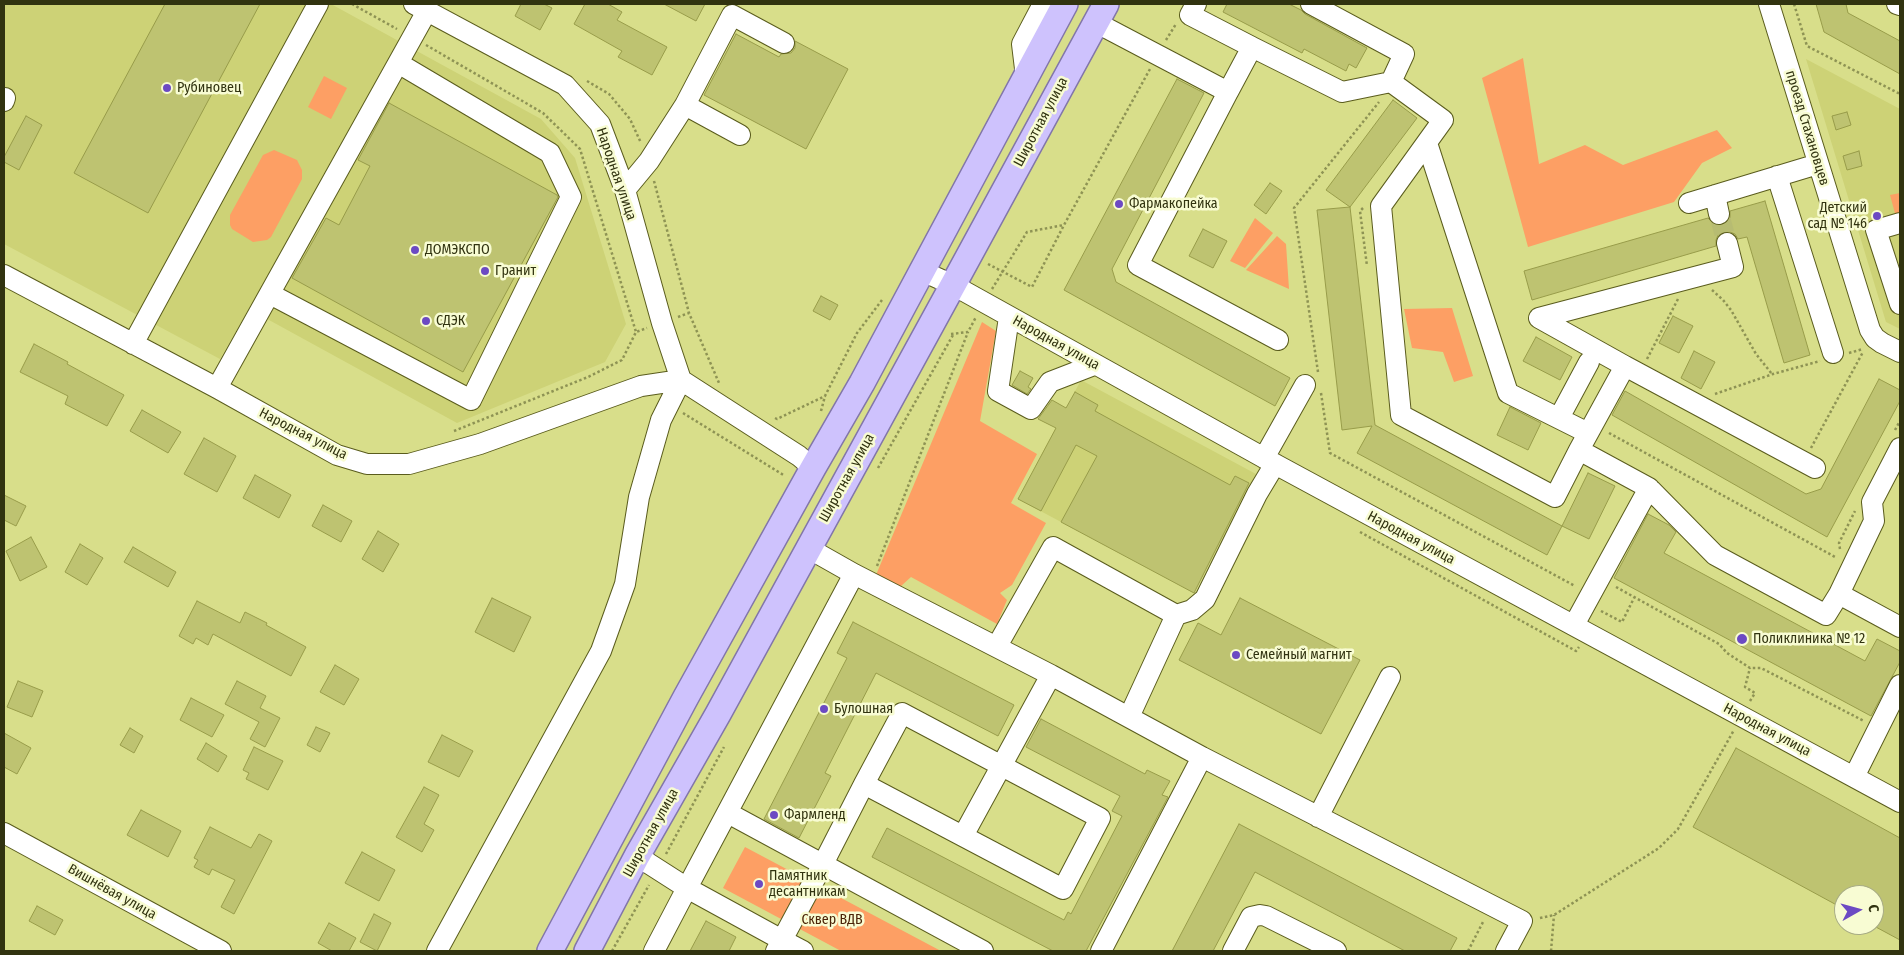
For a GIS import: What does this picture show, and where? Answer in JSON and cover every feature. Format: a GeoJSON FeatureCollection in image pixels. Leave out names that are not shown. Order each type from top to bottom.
{"type":"FeatureCollection","features":[{"type":"Feature","properties":{"kind":"main road"},"geometry":{"type":"LineString","coordinates":[[550,951],[686,697],[862,383],[1065,4]]}},
{"type":"Feature","properties":{"kind":"main road","name":"Широтная улица"},"geometry":{"type":"LineString","coordinates":[[587,951],[970,255],[1100,13]]}},
{"type":"Feature","properties":{"kind":"main road"},"geometry":{"type":"LineString","coordinates":[[716,644],[713,656],[719,667],[724,670],[730,673],[737,671],[747,661]]}},
{"type":"Feature","properties":{"kind":"main road"},"geometry":{"type":"LineString","coordinates":[[686,697],[696,691],[708,690],[718,696],[720,702],[718,714]]}},
{"type":"Feature","properties":{"kind":"street"},"geometry":{"type":"LineString","coordinates":[[133,344],[318,4]]}},
{"type":"Feature","properties":{"kind":"street"},"geometry":{"type":"LineString","coordinates":[[1026,77],[1022,44],[1043,4]]}},
{"type":"Feature","properties":{"kind":"street"},"geometry":{"type":"LineString","coordinates":[[1196,4],[1190,15],[1342,92],[1387,90],[1443,120],[1381,206],[1401,415],[1555,498],[1589,437],[1633,370]]}},
{"type":"Feature","properties":{"kind":"street"},"geometry":{"type":"LineString","coordinates":[[1311,4],[1404,54],[1387,90]]}},
{"type":"Feature","properties":{"kind":"street","name":"проезд Стахановцев"},"geometry":{"type":"LineString","coordinates":[[1769,4],[1870,330],[1875,338],[1900,352]]}},
{"type":"Feature","properties":{"kind":"street"},"geometry":{"type":"LineString","coordinates":[[217,388],[398,63],[420,7]]}},
{"type":"Feature","properties":{"kind":"street","name":"Народная улица"},"geometry":{"type":"LineString","coordinates":[[4,275],[217,388],[337,455],[367,464],[408,464],[480,444],[641,386],[682,380],[662,323],[625,190],[600,124],[565,85],[420,7]]}},
{"type":"Feature","properties":{"kind":"street"},"geometry":{"type":"LineString","coordinates":[[625,190],[649,161],[685,105],[735,9],[784,43]]}},
{"type":"Feature","properties":{"kind":"street"},"geometry":{"type":"LineString","coordinates":[[1100,13],[1157,55],[1228,92]]}},
{"type":"Feature","properties":{"kind":"street"},"geometry":{"type":"LineString","coordinates":[[1252,47],[1138,265],[1278,340]]}},
{"type":"Feature","properties":{"kind":"street"},"geometry":{"type":"LineString","coordinates":[[270,294],[471,400],[571,197],[550,154],[398,63]]}},
{"type":"Feature","properties":{"kind":"street"},"geometry":{"type":"LineString","coordinates":[[685,105],[740,135]]}},
{"type":"Feature","properties":{"kind":"street"},"geometry":{"type":"LineString","coordinates":[[1427,142],[1508,393],[1558,418],[1589,437],[1649,488],[1715,555],[1826,614],[1839,594],[1874,521],[1872,502],[1900,448]]}},
{"type":"Feature","properties":{"kind":"street"},"geometry":{"type":"LineString","coordinates":[[1689,203],[1818,164]]}},
{"type":"Feature","properties":{"kind":"street"},"geometry":{"type":"LineString","coordinates":[[1777,176],[1834,356]]}},
{"type":"Feature","properties":{"kind":"street"},"geometry":{"type":"LineString","coordinates":[[1714,195],[1720,214]]}},
{"type":"Feature","properties":{"kind":"street"},"geometry":{"type":"LineString","coordinates":[[1900,223],[1876,230],[1900,304]]}},
{"type":"Feature","properties":{"kind":"street"},"geometry":{"type":"LineString","coordinates":[[1727,243],[1733,267],[1539,318],[1809,465]]}},
{"type":"Feature","properties":{"kind":"street","name":"Народная улица"},"geometry":{"type":"LineString","coordinates":[[922,271],[953,285],[1094,365],[1900,802]]}},
{"type":"Feature","properties":{"kind":"street"},"geometry":{"type":"LineString","coordinates":[[1009,317],[998,391],[1031,409],[1050,382],[1094,365]]}},
{"type":"Feature","properties":{"kind":"street"},"geometry":{"type":"LineString","coordinates":[[1558,418],[1589,362]]}},
{"type":"Feature","properties":{"kind":"street"},"geometry":{"type":"LineString","coordinates":[[437,951],[601,651],[625,584],[639,497],[661,420],[682,380],[799,456],[813,468]]}},
{"type":"Feature","properties":{"kind":"street"},"geometry":{"type":"LineString","coordinates":[[996,646],[1053,547],[1176,615],[1192,610],[1204,599],[1258,494],[1270,461],[1314,382]]}},
{"type":"Feature","properties":{"kind":"street"},"geometry":{"type":"LineString","coordinates":[[1581,629],[1649,488]]}},
{"type":"Feature","properties":{"kind":"street"},"geometry":{"type":"LineString","coordinates":[[808,548],[862,578],[1051,674],[1202,757],[1522,921],[1506,951]]}},
{"type":"Feature","properties":{"kind":"street"},"geometry":{"type":"LineString","coordinates":[[654,951],[728,813],[862,578]]}},
{"type":"Feature","properties":{"kind":"street"},"geometry":{"type":"LineString","coordinates":[[1839,594],[1900,627]]}},
{"type":"Feature","properties":{"kind":"street"},"geometry":{"type":"LineString","coordinates":[[1129,716],[1176,615]]}},
{"type":"Feature","properties":{"kind":"street"},"geometry":{"type":"LineString","coordinates":[[963,836],[1051,674]]}},
{"type":"Feature","properties":{"kind":"street"},"geometry":{"type":"LineString","coordinates":[[1318,817],[1390,677]]}},
{"type":"Feature","properties":{"kind":"street"},"geometry":{"type":"LineString","coordinates":[[1854,777],[1900,685]]}},
{"type":"Feature","properties":{"kind":"street"},"geometry":{"type":"LineString","coordinates":[[779,946],[823,864],[864,784],[902,713],[1100,818],[1063,889],[864,784]]}},
{"type":"Feature","properties":{"kind":"street"},"geometry":{"type":"LineString","coordinates":[[1101,951],[1202,757]]}},
{"type":"Feature","properties":{"kind":"street"},"geometry":{"type":"LineString","coordinates":[[728,813],[983,951]]}},
{"type":"Feature","properties":{"kind":"street","name":"Вишнёвая улица"},"geometry":{"type":"LineString","coordinates":[[4,833],[221,951]]}},
{"type":"Feature","properties":{"kind":"street"},"geometry":{"type":"LineString","coordinates":[[638,856],[779,946],[803,951]]}},
{"type":"Feature","properties":{"kind":"street"},"geometry":{"type":"LineString","coordinates":[[1233,951],[1251,918],[1260,915],[1266,916],[1336,951]]}},
{"type":"Feature","properties":{"kind":"path"},"geometry":{"type":"LineString","coordinates":[[1794,4],[1807,46],[1900,94]]}},
{"type":"Feature","properties":{"kind":"path"},"geometry":{"type":"LineString","coordinates":[[970,255],[1032,286],[1157,55],[1179,19]]}},
{"type":"Feature","properties":{"kind":"path"},"geometry":{"type":"LineString","coordinates":[[584,79],[610,94],[630,119],[649,161],[689,313],[721,389]]}},
{"type":"Feature","properties":{"kind":"path"},"geometry":{"type":"LineString","coordinates":[[1387,90],[1294,208],[1314,382],[1330,453],[1577,587]]}},
{"type":"Feature","properties":{"kind":"path"},"geometry":{"type":"LineString","coordinates":[[1366,204],[1360,211],[1368,268]]}},
{"type":"Feature","properties":{"kind":"path"},"geometry":{"type":"LineString","coordinates":[[1002,272],[1027,232],[1064,224]]}},
{"type":"Feature","properties":{"kind":"path"},"geometry":{"type":"LineString","coordinates":[[1633,370],[1693,279],[1723,300],[1756,354],[1773,374]]}},
{"type":"Feature","properties":{"kind":"path"},"geometry":{"type":"LineString","coordinates":[[769,415],[777,419],[825,396],[857,333],[883,299]]}},
{"type":"Feature","properties":{"kind":"path"},"geometry":{"type":"LineString","coordinates":[[447,434],[588,378],[622,360],[636,332]]}},
{"type":"Feature","properties":{"kind":"path"},"geometry":{"type":"LineString","coordinates":[[862,578],[968,332]]}},
{"type":"Feature","properties":{"kind":"path"},"geometry":{"type":"LineString","coordinates":[[1693,402],[1773,374],[1865,349],[1809,465]]}},
{"type":"Feature","properties":{"kind":"path"},"geometry":{"type":"LineString","coordinates":[[682,413],[787,477]]}},
{"type":"Feature","properties":{"kind":"path"},"geometry":{"type":"LineString","coordinates":[[1589,437],[1844,562]]}},
{"type":"Feature","properties":{"kind":"path"},"geometry":{"type":"LineString","coordinates":[[1357,530],[1576,651],[1581,629],[1600,611],[1622,622],[1634,598]]}},
{"type":"Feature","properties":{"kind":"path"},"geometry":{"type":"LineString","coordinates":[[1609,583],[1719,644],[1727,654],[1750,668],[1761,668],[1871,724]]}},
{"type":"Feature","properties":{"kind":"path"},"geometry":{"type":"LineString","coordinates":[[1522,921],[1554,915],[1659,848],[1678,829],[1755,693],[1745,688],[1750,668]]}},
{"type":"Feature","properties":{"kind":"path"},"geometry":{"type":"LineString","coordinates":[[1468,951],[1492,906]]}},
{"type":"Feature","properties":{"kind":"path"},"geometry":{"type":"LineString","coordinates":[[1551,951],[1554,915]]}},
{"type":"Feature","properties":{"kind":"shaded area"},"geometry":{"type":"Polygon","coordinates":[[[4,4],[331,4],[541,119],[575,158],[626,324],[605,362],[457,423],[269,320],[251,305],[220,359],[4,244],[4,4]]]}},
{"type":"Feature","properties":{"kind":"shaded area","name":"Детский сад № 146"},"geometry":{"type":"Polygon","coordinates":[[[1806,59],[1900,109],[1900,329],[1886,322],[1806,59]]]}},
{"type":"Feature","properties":{"kind":"shaded area"},"geometry":{"type":"Polygon","coordinates":[[[1081,380],[1256,474],[1194,593],[1018,499],[1081,380]]]}},
{"type":"Feature","properties":{"kind":"green space"},"geometry":{"type":"Polygon","coordinates":[[[1523,58],[1539,164],[1585,145],[1623,165],[1717,130],[1732,148],[1702,163],[1674,202],[1528,247],[1482,78],[1523,58]]]}},
{"type":"Feature","properties":{"kind":"green space"},"geometry":{"type":"Polygon","coordinates":[[[324,76],[347,88],[331,119],[308,107],[324,76]]]}},
{"type":"Feature","properties":{"kind":"green space"},"geometry":{"type":"Polygon","coordinates":[[[274,150],[297,160],[302,170],[302,179],[271,237],[267,240],[253,242],[232,229],[230,215],[263,155],[274,150]]]}},
{"type":"Feature","properties":{"kind":"green space"},"geometry":{"type":"Polygon","coordinates":[[[1900,193],[1900,216],[1896,217],[1890,195],[1900,193]]]}},
{"type":"Feature","properties":{"kind":"green space"},"geometry":{"type":"Polygon","coordinates":[[[1255,218],[1273,233],[1245,268],[1230,261],[1255,218]]]}},
{"type":"Feature","properties":{"kind":"green space"},"geometry":{"type":"Polygon","coordinates":[[[1277,236],[1286,244],[1289,289],[1246,270],[1277,236]]]}},
{"type":"Feature","properties":{"kind":"green space"},"geometry":{"type":"Polygon","coordinates":[[[1452,308],[1473,376],[1454,382],[1443,352],[1412,348],[1404,309],[1452,308]]]}},
{"type":"Feature","properties":{"kind":"green space"},"geometry":{"type":"Polygon","coordinates":[[[982,322],[996,331],[980,421],[1037,454],[1011,503],[1046,523],[1012,585],[1000,593],[1007,600],[997,624],[911,577],[900,587],[876,575],[982,322]]]}},
{"type":"Feature","properties":{"kind":"green space","name":"Сквер ВДВ"},"geometry":{"type":"Polygon","coordinates":[[[745,847],[941,951],[841,951],[723,888],[745,847]]]}},
{"type":"Feature","properties":{"kind":"building","name":"Рубиновец"},"geometry":{"type":"Polygon","coordinates":[[[165,4],[260,4],[148,213],[74,173],[165,4]]]}},
{"type":"Feature","properties":{"kind":"building"},"geometry":{"type":"Polygon","coordinates":[[[521,4],[544,4],[552,8],[540,30],[515,16],[521,4]]]}},
{"type":"Feature","properties":{"kind":"building"},"geometry":{"type":"Polygon","coordinates":[[[585,4],[608,4],[622,12],[617,20],[667,47],[652,75],[618,57],[622,51],[574,24],[585,4]]]}},
{"type":"Feature","properties":{"kind":"building"},"geometry":{"type":"Polygon","coordinates":[[[664,4],[705,4],[696,21],[664,4]]]}},
{"type":"Feature","properties":{"kind":"building"},"geometry":{"type":"Polygon","coordinates":[[[1227,4],[1289,4],[1367,48],[1356,68],[1349,64],[1346,71],[1304,49],[1302,53],[1223,12],[1227,4]]]}},
{"type":"Feature","properties":{"kind":"building"},"geometry":{"type":"Polygon","coordinates":[[[1816,4],[1846,4],[1848,13],[1900,41],[1900,74],[1824,32],[1816,4]]]}},
{"type":"Feature","properties":{"kind":"building"},"geometry":{"type":"Polygon","coordinates":[[[736,34],[779,57],[781,54],[791,53],[795,48],[795,41],[848,69],[806,149],[704,95],[736,34]]]}},
{"type":"Feature","properties":{"kind":"building"},"geometry":{"type":"Polygon","coordinates":[[[1177,79],[1204,93],[1112,269],[1116,282],[1290,378],[1275,406],[1064,290],[1177,79]]]}},
{"type":"Feature","properties":{"kind":"building"},"geometry":{"type":"Polygon","coordinates":[[[1393,100],[1417,118],[1350,207],[1326,190],[1393,100]]]}},
{"type":"Feature","properties":{"kind":"building","name":"ДОМЭКСПО"},"geometry":{"type":"Polygon","coordinates":[[[389,103],[558,197],[463,372],[292,278],[326,218],[339,225],[370,166],[358,160],[389,103]]]}},
{"type":"Feature","properties":{"kind":"building"},"geometry":{"type":"Polygon","coordinates":[[[1847,112],[1851,125],[1836,130],[1832,116],[1847,112]]]}},
{"type":"Feature","properties":{"kind":"building"},"geometry":{"type":"Polygon","coordinates":[[[26,116],[42,125],[19,170],[4,162],[4,157],[26,116]]]}},
{"type":"Feature","properties":{"kind":"building"},"geometry":{"type":"Polygon","coordinates":[[[1859,151],[1862,166],[1847,170],[1843,156],[1859,151]]]}},
{"type":"Feature","properties":{"kind":"building"},"geometry":{"type":"Polygon","coordinates":[[[1270,183],[1282,191],[1266,214],[1254,205],[1270,183]]]}},
{"type":"Feature","properties":{"kind":"building"},"geometry":{"type":"Polygon","coordinates":[[[1765,201],[1810,355],[1784,363],[1747,237],[1738,239],[1735,234],[1730,232],[1718,235],[1716,246],[1532,300],[1524,271],[1708,218],[1715,225],[1722,225],[1730,218],[1730,211],[1765,201]]]}},
{"type":"Feature","properties":{"kind":"building"},"geometry":{"type":"Polygon","coordinates":[[[1350,207],[1375,425],[1562,526],[1547,555],[1357,453],[1372,426],[1342,430],[1317,210],[1350,207]]]}},
{"type":"Feature","properties":{"kind":"building"},"geometry":{"type":"Polygon","coordinates":[[[1203,229],[1227,241],[1213,268],[1189,256],[1203,229]]]}},
{"type":"Feature","properties":{"kind":"building"},"geometry":{"type":"Polygon","coordinates":[[[821,296],[838,305],[830,320],[813,311],[821,296]]]}},
{"type":"Feature","properties":{"kind":"building"},"geometry":{"type":"Polygon","coordinates":[[[1673,316],[1693,326],[1679,353],[1659,343],[1673,316]]]}},
{"type":"Feature","properties":{"kind":"building"},"geometry":{"type":"Polygon","coordinates":[[[1536,337],[1572,357],[1560,380],[1523,361],[1536,337]]]}},
{"type":"Feature","properties":{"kind":"building"},"geometry":{"type":"Polygon","coordinates":[[[34,344],[124,395],[107,426],[65,404],[68,396],[20,372],[34,344]]]}},
{"type":"Feature","properties":{"kind":"building"},"geometry":{"type":"Polygon","coordinates":[[[1694,351],[1715,362],[1701,389],[1681,378],[1694,351]]]}},
{"type":"Feature","properties":{"kind":"building"},"geometry":{"type":"Polygon","coordinates":[[[1020,371],[1033,378],[1028,387],[1031,389],[1027,394],[1012,385],[1020,371]]]}},
{"type":"Feature","properties":{"kind":"building"},"geometry":{"type":"Polygon","coordinates":[[[1879,379],[1900,390],[1900,401],[1827,537],[1612,415],[1625,391],[1806,494],[1821,489],[1879,379]]]}},
{"type":"Feature","properties":{"kind":"building"},"geometry":{"type":"Polygon","coordinates":[[[1075,392],[1098,405],[1095,411],[1230,485],[1235,476],[1249,483],[1194,593],[1061,522],[1097,456],[1076,445],[1041,511],[1018,499],[1056,428],[1038,419],[1052,400],[1066,408],[1075,392]]]}},
{"type":"Feature","properties":{"kind":"building"},"geometry":{"type":"Polygon","coordinates":[[[1510,407],[1541,423],[1528,450],[1497,435],[1510,407]]]}},
{"type":"Feature","properties":{"kind":"building"},"geometry":{"type":"Polygon","coordinates":[[[142,410],[181,432],[168,453],[130,431],[142,410]]]}},
{"type":"Feature","properties":{"kind":"building"},"geometry":{"type":"Polygon","coordinates":[[[204,438],[236,456],[217,492],[184,474],[204,438]]]}},
{"type":"Feature","properties":{"kind":"building"},"geometry":{"type":"Polygon","coordinates":[[[1588,473],[1615,486],[1589,539],[1562,526],[1588,473]]]}},
{"type":"Feature","properties":{"kind":"building"},"geometry":{"type":"Polygon","coordinates":[[[255,475],[291,495],[279,518],[243,498],[255,475]]]}},
{"type":"Feature","properties":{"kind":"building"},"geometry":{"type":"Polygon","coordinates":[[[4,495],[26,506],[16,526],[4,520],[4,495]]]}},
{"type":"Feature","properties":{"kind":"building"},"geometry":{"type":"Polygon","coordinates":[[[323,505],[352,521],[341,542],[312,526],[323,505]]]}},
{"type":"Feature","properties":{"kind":"building"},"geometry":{"type":"Polygon","coordinates":[[[1648,514],[1669,525],[1676,532],[1664,553],[1865,661],[1877,639],[1900,651],[1900,662],[1871,716],[1614,578],[1648,514]]]}},
{"type":"Feature","properties":{"kind":"building"},"geometry":{"type":"Polygon","coordinates":[[[378,531],[399,544],[383,572],[362,559],[378,531]]]}},
{"type":"Feature","properties":{"kind":"building"},"geometry":{"type":"Polygon","coordinates":[[[31,537],[47,567],[20,581],[6,551],[31,537]]]}},
{"type":"Feature","properties":{"kind":"building"},"geometry":{"type":"Polygon","coordinates":[[[80,544],[103,558],[87,585],[65,572],[80,544]]]}},
{"type":"Feature","properties":{"kind":"building"},"geometry":{"type":"Polygon","coordinates":[[[133,547],[176,572],[168,587],[124,562],[133,547]]]}},
{"type":"Feature","properties":{"kind":"building"},"geometry":{"type":"Polygon","coordinates":[[[492,598],[531,617],[514,652],[475,632],[492,598]]]}},
{"type":"Feature","properties":{"kind":"building"},"geometry":{"type":"Polygon","coordinates":[[[1240,598],[1360,660],[1321,734],[1179,660],[1198,623],[1221,635],[1240,598]]]}},
{"type":"Feature","properties":{"kind":"building"},"geometry":{"type":"Polygon","coordinates":[[[197,601],[240,623],[245,612],[306,647],[291,676],[213,634],[208,645],[196,638],[193,644],[179,636],[197,601]]]}},
{"type":"Feature","properties":{"kind":"building"},"geometry":{"type":"Polygon","coordinates":[[[853,622],[1014,705],[998,736],[876,673],[825,773],[831,776],[799,838],[764,819],[847,658],[837,653],[853,622]]]}},
{"type":"Feature","properties":{"kind":"building"},"geometry":{"type":"Polygon","coordinates":[[[335,665],[359,679],[344,705],[320,692],[335,665]]]}},
{"type":"Feature","properties":{"kind":"building"},"geometry":{"type":"Polygon","coordinates":[[[18,681],[43,691],[32,717],[7,707],[18,681]]]}},
{"type":"Feature","properties":{"kind":"building"},"geometry":{"type":"Polygon","coordinates":[[[237,681],[266,696],[260,708],[280,718],[265,747],[250,739],[259,722],[225,704],[237,681]]]}},
{"type":"Feature","properties":{"kind":"building"},"geometry":{"type":"Polygon","coordinates":[[[191,698],[224,715],[212,737],[180,720],[191,698]]]}},
{"type":"Feature","properties":{"kind":"building"},"geometry":{"type":"Polygon","coordinates":[[[1041,719],[1145,774],[1147,770],[1170,781],[1162,795],[1168,797],[1086,951],[1053,951],[872,857],[887,828],[1064,920],[1068,912],[1071,914],[1122,816],[1112,811],[1120,796],[1026,747],[1041,719]]]}},
{"type":"Feature","properties":{"kind":"building"},"geometry":{"type":"Polygon","coordinates":[[[316,727],[330,733],[320,752],[307,745],[316,727]]]}},
{"type":"Feature","properties":{"kind":"building"},"geometry":{"type":"Polygon","coordinates":[[[130,728],[143,736],[134,753],[120,745],[130,728]]]}},
{"type":"Feature","properties":{"kind":"building"},"geometry":{"type":"Polygon","coordinates":[[[4,733],[31,748],[17,774],[4,767],[4,733]]]}},
{"type":"Feature","properties":{"kind":"building"},"geometry":{"type":"Polygon","coordinates":[[[442,735],[473,751],[459,777],[428,762],[442,735]]]}},
{"type":"Feature","properties":{"kind":"building"},"geometry":{"type":"Polygon","coordinates":[[[206,743],[227,756],[218,772],[197,759],[206,743]]]}},
{"type":"Feature","properties":{"kind":"building"},"geometry":{"type":"Polygon","coordinates":[[[254,747],[283,761],[268,790],[246,779],[249,773],[243,770],[254,747]]]}},
{"type":"Feature","properties":{"kind":"building"},"geometry":{"type":"Polygon","coordinates":[[[1736,748],[1900,838],[1900,940],[1884,931],[1884,885],[1834,885],[1834,904],[1693,827],[1736,748]]]}},
{"type":"Feature","properties":{"kind":"building"},"geometry":{"type":"Polygon","coordinates":[[[424,787],[439,795],[424,824],[434,830],[422,852],[396,837],[424,787]]]}},
{"type":"Feature","properties":{"kind":"building"},"geometry":{"type":"Polygon","coordinates":[[[141,810],[181,831],[168,857],[127,835],[141,810]]]}},
{"type":"Feature","properties":{"kind":"building"},"geometry":{"type":"Polygon","coordinates":[[[1239,824],[1457,938],[1450,951],[1405,951],[1255,872],[1213,951],[1172,951],[1239,824]]]}},
{"type":"Feature","properties":{"kind":"building"},"geometry":{"type":"Polygon","coordinates":[[[210,827],[251,848],[259,834],[272,841],[234,914],[221,907],[235,880],[212,869],[209,875],[194,867],[198,860],[194,858],[210,827]]]}},
{"type":"Feature","properties":{"kind":"building"},"geometry":{"type":"Polygon","coordinates":[[[362,852],[395,870],[379,901],[345,883],[362,852]]]}},
{"type":"Feature","properties":{"kind":"building"},"geometry":{"type":"Polygon","coordinates":[[[37,906],[63,920],[55,935],[29,921],[37,906]]]}},
{"type":"Feature","properties":{"kind":"building"},"geometry":{"type":"Polygon","coordinates":[[[374,914],[391,923],[377,951],[360,942],[374,914]]]}},
{"type":"Feature","properties":{"kind":"building"},"geometry":{"type":"Polygon","coordinates":[[[706,921],[736,937],[729,951],[690,951],[706,921]]]}},
{"type":"Feature","properties":{"kind":"building"},"geometry":{"type":"Polygon","coordinates":[[[329,923],[356,938],[349,951],[332,951],[318,943],[329,923]]]}},
{"type":"Feature","properties":{"kind":"tunnel"},"geometry":{"type":"LineString","coordinates":[[1719,214],[1727,243]]}},
{"type":"Feature","properties":{"kind":"place","name":"Рубиновец"},"geometry":{"type":"Point","coordinates":[167,88]}},
{"type":"Feature","properties":{"kind":"place","name":"Фармакопейка"},"geometry":{"type":"Point","coordinates":[1119,204]}},
{"type":"Feature","properties":{"kind":"place","name":"Детский сад № 146"},"geometry":{"type":"Point","coordinates":[1877,216]}},
{"type":"Feature","properties":{"kind":"place","name":"ДОМЭКСПО"},"geometry":{"type":"Point","coordinates":[415,250]}},
{"type":"Feature","properties":{"kind":"place","name":"Гранит"},"geometry":{"type":"Point","coordinates":[485,271]}},
{"type":"Feature","properties":{"kind":"place","name":"СДЭК"},"geometry":{"type":"Point","coordinates":[426,321]}},
{"type":"Feature","properties":{"kind":"place","name":"Поликлиника № 12"},"geometry":{"type":"Point","coordinates":[1742,639]}},
{"type":"Feature","properties":{"kind":"place","name":"Семейный магнит"},"geometry":{"type":"Point","coordinates":[1236,655]}},
{"type":"Feature","properties":{"kind":"place","name":"Булошная"},"geometry":{"type":"Point","coordinates":[824,709]}},
{"type":"Feature","properties":{"kind":"place","name":"Фармленд"},"geometry":{"type":"Point","coordinates":[774,815]}},
{"type":"Feature","properties":{"kind":"place","name":"Памятник десантникам"},"geometry":{"type":"Point","coordinates":[759,884]}}]}
